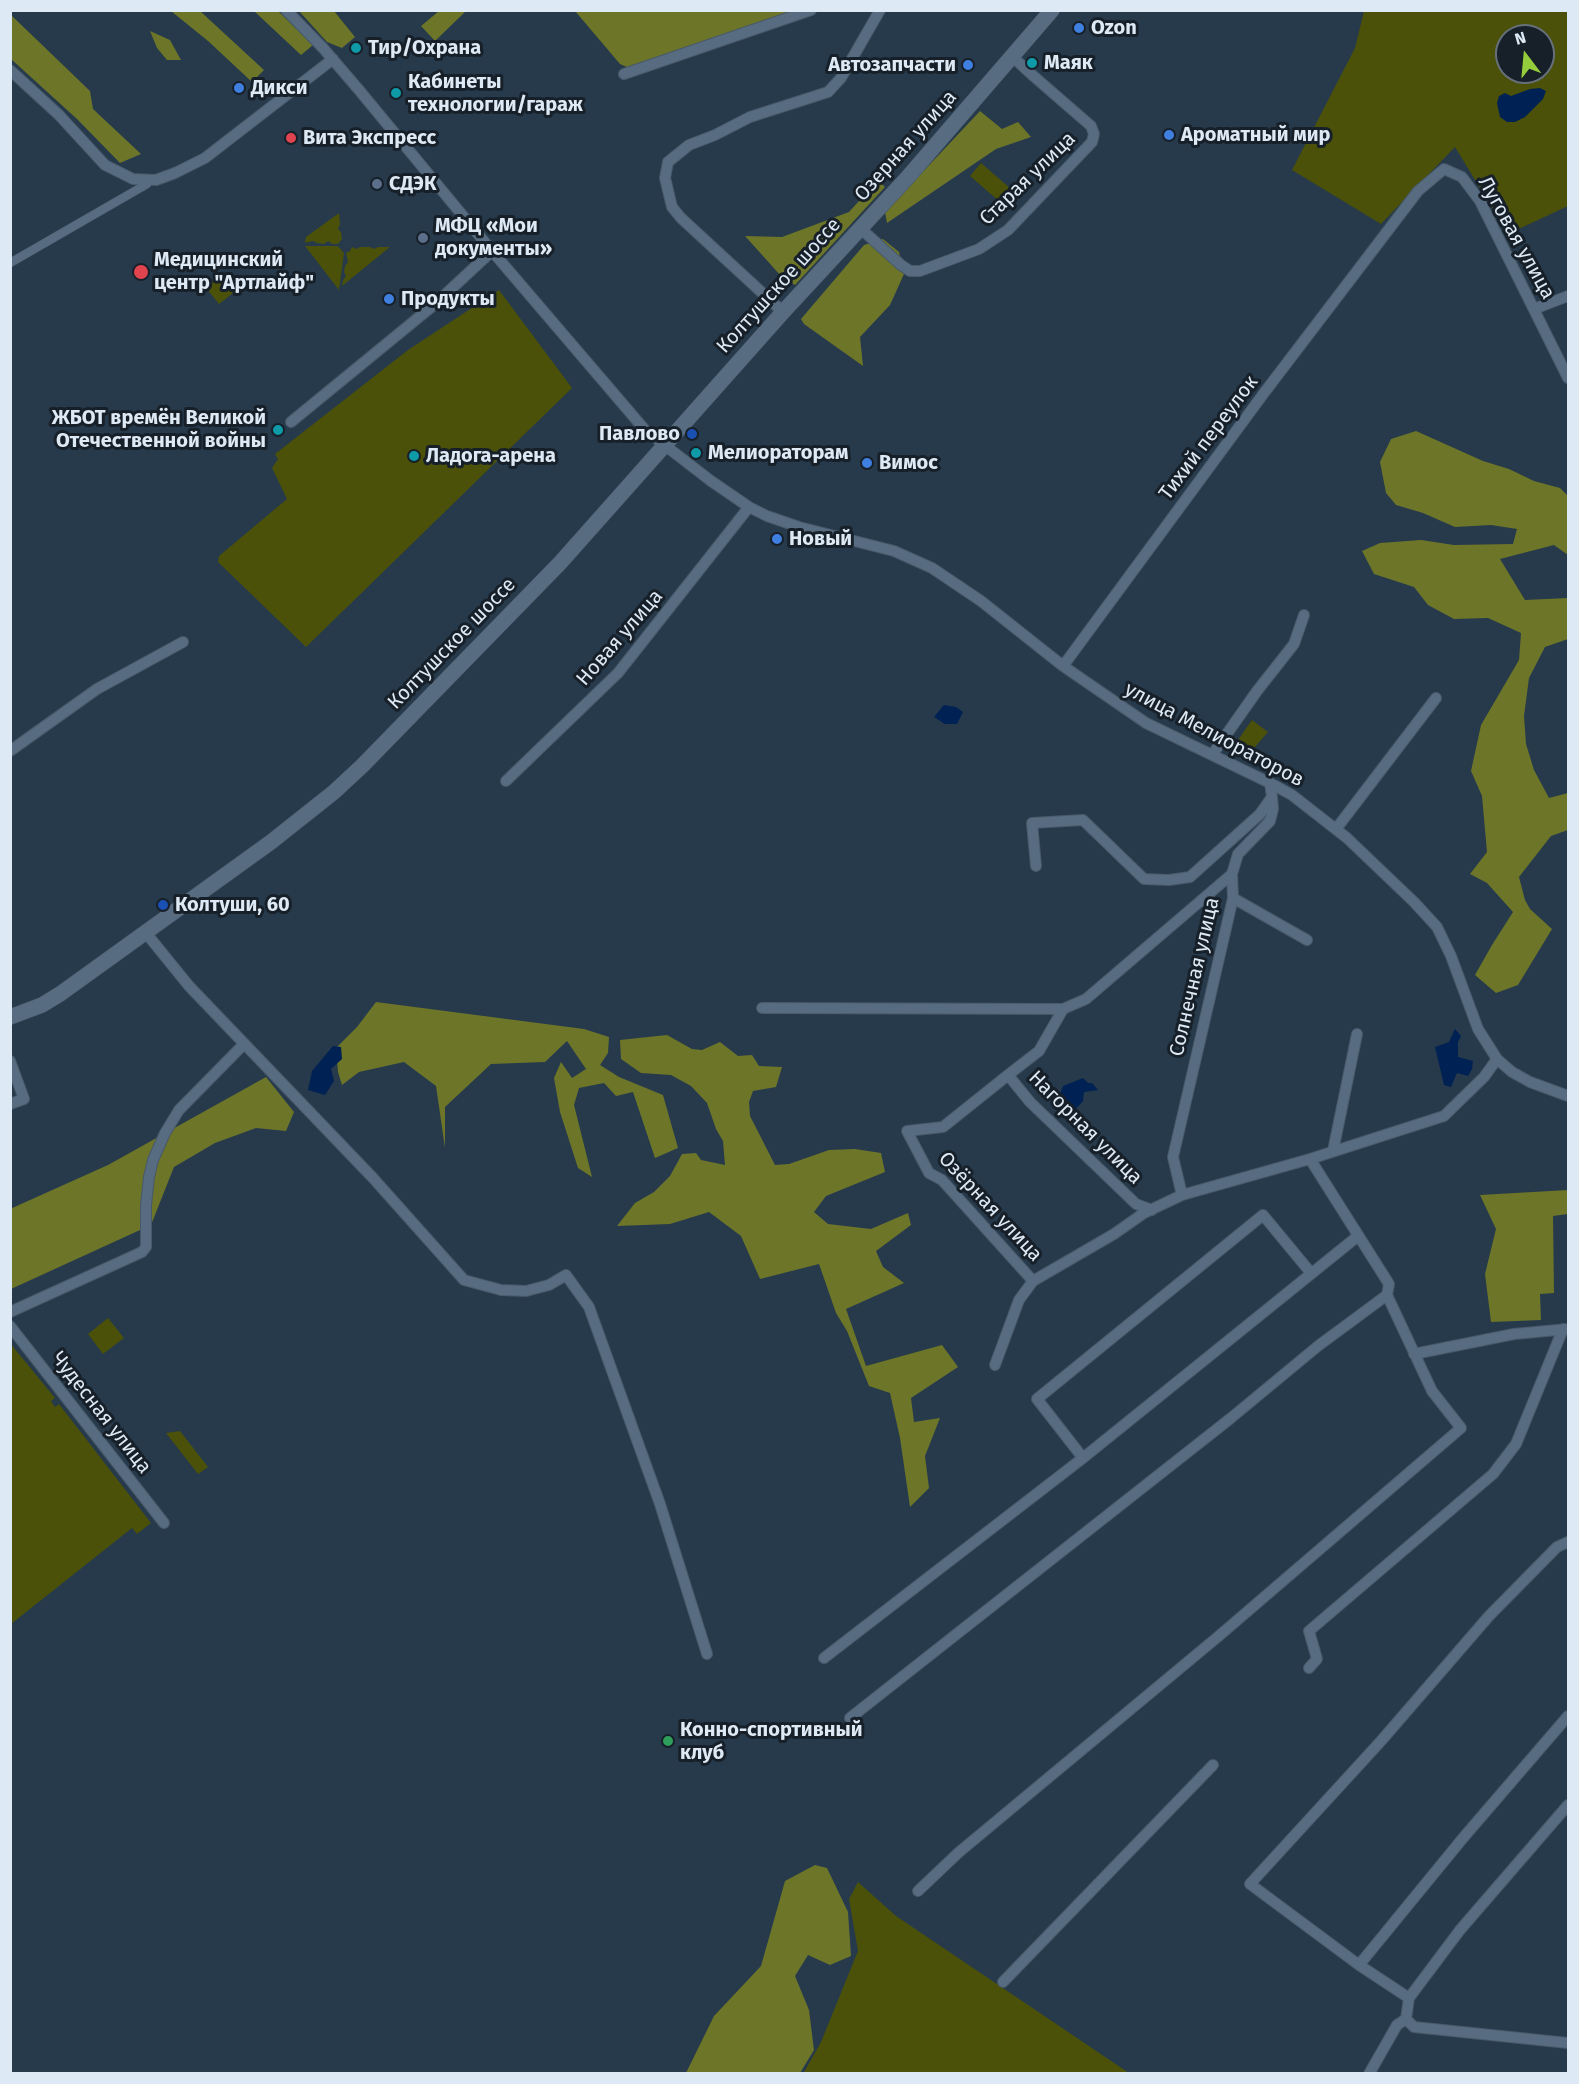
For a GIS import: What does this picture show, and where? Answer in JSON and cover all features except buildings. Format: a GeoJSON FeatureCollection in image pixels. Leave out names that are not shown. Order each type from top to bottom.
{"type":"FeatureCollection","features":[{"type":"Feature","properties":{"kind":"main road","name":"Озерная улица"},"geometry":{"type":"LineString","coordinates":[[860,228],[908,177],[1052,10]]}},
{"type":"Feature","properties":{"kind":"main road","name":"Колтушское шоссе"},"geometry":{"type":"LineString","coordinates":[[10,1017],[23,1014],[60,994],[271,842],[341,785],[513,612],[860,228]]}},
{"type":"Feature","properties":{"kind":"street","name":"улица Мелиораторов"},"geometry":{"type":"LineString","coordinates":[[286,10],[333,59],[492,251],[645,430],[749,507],[767,516],[799,527],[894,551],[932,568],[981,601],[1063,666],[1146,723],[1292,795],[1336,829],[1414,902],[1437,927],[1451,956],[1478,1029],[1497,1059],[1512,1072],[1530,1082],[1569,1096]]}},
{"type":"Feature","properties":{"kind":"street"},"geometry":{"type":"LineString","coordinates":[[624,74],[811,10]]}},
{"type":"Feature","properties":{"kind":"street"},"geometry":{"type":"LineString","coordinates":[[783,312],[681,218],[672,207],[665,178],[668,162],[689,145],[750,117],[828,92],[840,78],[880,10]]}},
{"type":"Feature","properties":{"kind":"street","name":"Старая улица"},"geometry":{"type":"LineString","coordinates":[[860,228],[901,265],[910,271],[920,271],[979,249],[1014,224],[1092,142],[1094,134],[1091,126],[1013,57]]}},
{"type":"Feature","properties":{"kind":"street"},"geometry":{"type":"LineString","coordinates":[[10,70],[59,115],[105,165],[133,179],[156,180],[206,158],[333,59]]}},
{"type":"Feature","properties":{"kind":"street","name":"Луговая улица"},"geometry":{"type":"LineString","coordinates":[[1388,233],[1418,191],[1438,172],[1444,169],[1462,177],[1480,201],[1569,378]]}},
{"type":"Feature","properties":{"kind":"street"},"geometry":{"type":"LineString","coordinates":[[10,263],[147,184]]}},
{"type":"Feature","properties":{"kind":"street","name":"Тихий переулок"},"geometry":{"type":"LineString","coordinates":[[1063,666],[1264,393],[1388,233]]}},
{"type":"Feature","properties":{"kind":"street"},"geometry":{"type":"LineString","coordinates":[[291,422],[435,304],[492,251]]}},
{"type":"Feature","properties":{"kind":"street"},"geometry":{"type":"LineString","coordinates":[[1534,309],[1569,296]]}},
{"type":"Feature","properties":{"kind":"street","name":"Новая улица"},"geometry":{"type":"LineString","coordinates":[[506,781],[618,673],[749,507]]}},
{"type":"Feature","properties":{"kind":"street"},"geometry":{"type":"LineString","coordinates":[[1212,755],[1257,691],[1294,644],[1304,615]]}},
{"type":"Feature","properties":{"kind":"street"},"geometry":{"type":"LineString","coordinates":[[10,751],[97,689],[183,642]]}},
{"type":"Feature","properties":{"kind":"street"},"geometry":{"type":"LineString","coordinates":[[1336,829],[1436,698]]}},
{"type":"Feature","properties":{"kind":"street"},"geometry":{"type":"LineString","coordinates":[[1232,874],[1238,854],[1270,820],[1273,809],[1270,783]]}},
{"type":"Feature","properties":{"kind":"street"},"geometry":{"type":"LineString","coordinates":[[1036,866],[1032,823],[1083,820],[1144,879],[1169,880],[1190,877],[1260,814],[1272,797]]}},
{"type":"Feature","properties":{"kind":"street","name":"Солнечная улица"},"geometry":{"type":"LineString","coordinates":[[1182,1195],[1173,1156],[1233,898],[1232,874]]}},
{"type":"Feature","properties":{"kind":"street","name":"Солнечная улица"},"geometry":{"type":"LineString","coordinates":[[1063,1009],[1086,999],[1232,874]]}},
{"type":"Feature","properties":{"kind":"street"},"geometry":{"type":"LineString","coordinates":[[1233,898],[1307,940]]}},
{"type":"Feature","properties":{"kind":"street"},"geometry":{"type":"LineString","coordinates":[[146,933],[189,986],[374,1178],[464,1280],[501,1290],[526,1291],[549,1285],[566,1275],[589,1307],[660,1504],[707,1654]]}},
{"type":"Feature","properties":{"kind":"street"},"geometry":{"type":"LineString","coordinates":[[762,1008],[1063,1009]]}},
{"type":"Feature","properties":{"kind":"street","name":"Нагорная улица"},"geometry":{"type":"LineString","coordinates":[[1063,1009],[1039,1051],[1008,1075],[1030,1101],[1136,1204],[1152,1210]]}},
{"type":"Feature","properties":{"kind":"street"},"geometry":{"type":"LineString","coordinates":[[1333,1151],[1357,1034]]}},
{"type":"Feature","properties":{"kind":"street"},"geometry":{"type":"LineString","coordinates":[[10,1312],[142,1252],[146,1247],[149,1177],[153,1160],[165,1133],[179,1110],[244,1044]]}},
{"type":"Feature","properties":{"kind":"street","name":"Озёрная улица"},"geometry":{"type":"LineString","coordinates":[[1008,1075],[943,1127],[906,1131],[929,1173],[942,1180],[1033,1281],[1152,1210],[1182,1195],[1310,1159],[1444,1116],[1484,1077],[1497,1059]]}},
{"type":"Feature","properties":{"kind":"street"},"geometry":{"type":"LineString","coordinates":[[10,1061],[24,1099],[10,1104]]}},
{"type":"Feature","properties":{"kind":"street"},"geometry":{"type":"LineString","coordinates":[[918,1891],[958,1853],[1211,1643],[1461,1428],[1432,1391],[1387,1295],[1389,1284],[1310,1159]]}},
{"type":"Feature","properties":{"kind":"street"},"geometry":{"type":"LineString","coordinates":[[1083,1458],[1037,1399],[1263,1215],[1311,1273]]}},
{"type":"Feature","properties":{"kind":"street"},"geometry":{"type":"LineString","coordinates":[[824,1658],[1083,1458],[1358,1236]]}},
{"type":"Feature","properties":{"kind":"street"},"geometry":{"type":"LineString","coordinates":[[995,1365],[1019,1300],[1033,1281]]}},
{"type":"Feature","properties":{"kind":"street"},"geometry":{"type":"LineString","coordinates":[[850,1718],[1231,1418],[1318,1346],[1387,1295]]}},
{"type":"Feature","properties":{"kind":"street","name":"Чудесная улица"},"geometry":{"type":"LineString","coordinates":[[10,1326],[164,1523]]}},
{"type":"Feature","properties":{"kind":"street"},"geometry":{"type":"LineString","coordinates":[[1309,1668],[1317,1659],[1310,1631],[1493,1474],[1516,1444],[1566,1329],[1514,1334],[1414,1354]]}},
{"type":"Feature","properties":{"kind":"street"},"geometry":{"type":"LineString","coordinates":[[1409,1998],[1359,1965],[1250,1884],[1381,1741],[1489,1616],[1557,1547],[1569,1542]]}},
{"type":"Feature","properties":{"kind":"street"},"geometry":{"type":"LineString","coordinates":[[1359,1965],[1463,1838],[1569,1716]]}},
{"type":"Feature","properties":{"kind":"street"},"geometry":{"type":"LineString","coordinates":[[1003,1982],[1213,1765]]}},
{"type":"Feature","properties":{"kind":"street"},"geometry":{"type":"LineString","coordinates":[[1369,2073],[1397,2025],[1406,2019],[1409,1998],[1460,1930],[1569,1805]]}},
{"type":"Feature","properties":{"kind":"street"},"geometry":{"type":"LineString","coordinates":[[1406,2019],[1414,2026],[1569,2043]]}},
{"type":"Feature","properties":{"kind":"green space"},"geometry":{"type":"Polygon","coordinates":[[[171,11],[200,11],[264,70],[252,82],[208,41],[171,11]]]}},
{"type":"Feature","properties":{"kind":"green space"},"geometry":{"type":"Polygon","coordinates":[[[254,11],[278,11],[313,45],[301,55],[254,11]]]}},
{"type":"Feature","properties":{"kind":"green space"},"geometry":{"type":"Polygon","coordinates":[[[299,11],[334,11],[355,37],[342,48],[327,42],[299,11]]]}},
{"type":"Feature","properties":{"kind":"green space"},"geometry":{"type":"Polygon","coordinates":[[[439,11],[466,11],[435,41],[421,26],[439,11]]]}},
{"type":"Feature","properties":{"kind":"green space"},"geometry":{"type":"Polygon","coordinates":[[[575,11],[798,11],[629,68],[620,64],[575,11]]]}},
{"type":"Feature","properties":{"kind":"green space"},"geometry":{"type":"Polygon","coordinates":[[[1364,11],[1568,11],[1568,206],[1508,234],[1455,147],[1381,224],[1292,170],[1355,48],[1364,11]]]}},
{"type":"Feature","properties":{"kind":"green space"},"geometry":{"type":"Polygon","coordinates":[[[10,14],[90,91],[93,109],[141,154],[120,163],[77,119],[11,59],[10,14]]]}},
{"type":"Feature","properties":{"kind":"green space"},"geometry":{"type":"Polygon","coordinates":[[[150,31],[170,40],[181,60],[167,60],[157,48],[150,31]]]}},
{"type":"Feature","properties":{"kind":"green space"},"geometry":{"type":"Polygon","coordinates":[[[980,111],[1002,129],[1018,122],[1031,137],[996,149],[887,223],[885,212],[980,111]]]}},
{"type":"Feature","properties":{"kind":"green space"},"geometry":{"type":"Polygon","coordinates":[[[981,163],[1011,189],[1000,202],[970,176],[981,163]]]}},
{"type":"Feature","properties":{"kind":"green space"},"geometry":{"type":"Polygon","coordinates":[[[878,180],[885,187],[795,285],[781,276],[745,236],[782,237],[849,212],[878,180]]]}},
{"type":"Feature","properties":{"kind":"green space"},"geometry":{"type":"Polygon","coordinates":[[[339,213],[338,229],[342,239],[338,244],[328,241],[324,244],[313,241],[305,243],[306,237],[339,213]]]}},
{"type":"Feature","properties":{"kind":"green space"},"geometry":{"type":"Polygon","coordinates":[[[883,239],[899,252],[904,274],[890,305],[860,337],[863,366],[804,324],[801,319],[864,245],[883,239]]]}},
{"type":"Feature","properties":{"kind":"green space"},"geometry":{"type":"Polygon","coordinates":[[[305,246],[338,246],[344,253],[339,290],[305,246]]]}},
{"type":"Feature","properties":{"kind":"green space"},"geometry":{"type":"Polygon","coordinates":[[[352,247],[374,249],[390,247],[342,286],[346,276],[345,266],[348,262],[346,253],[352,247]]]}},
{"type":"Feature","properties":{"kind":"green space"},"geometry":{"type":"Polygon","coordinates":[[[220,276],[233,293],[219,304],[206,288],[220,276]]]}},
{"type":"Feature","properties":{"kind":"green space"},"geometry":{"type":"Polygon","coordinates":[[[499,290],[572,388],[306,647],[218,562],[219,556],[287,499],[272,468],[278,459],[275,454],[408,350],[499,290]]]}},
{"type":"Feature","properties":{"kind":"green space"},"geometry":{"type":"Polygon","coordinates":[[[1416,431],[1483,461],[1509,469],[1534,481],[1560,488],[1568,496],[1568,555],[1554,545],[1500,559],[1525,600],[1568,598],[1568,639],[1545,647],[1529,678],[1524,716],[1526,744],[1534,770],[1549,798],[1568,793],[1568,830],[1551,836],[1519,877],[1525,900],[1530,909],[1552,929],[1518,985],[1496,993],[1475,975],[1513,912],[1487,883],[1470,874],[1487,852],[1482,796],[1471,771],[1481,725],[1519,660],[1521,633],[1488,618],[1454,619],[1428,605],[1414,587],[1374,574],[1362,551],[1380,543],[1421,540],[1454,545],[1513,544],[1517,529],[1491,525],[1455,527],[1423,513],[1396,505],[1386,493],[1380,462],[1391,439],[1416,431]]]}},
{"type":"Feature","properties":{"kind":"green space"},"geometry":{"type":"Polygon","coordinates":[[[1252,720],[1268,732],[1247,756],[1233,747],[1252,720]]]}},
{"type":"Feature","properties":{"kind":"green space"},"geometry":{"type":"Polygon","coordinates":[[[376,1002],[584,1029],[609,1037],[608,1053],[600,1065],[619,1077],[663,1095],[678,1148],[655,1158],[633,1092],[616,1096],[604,1083],[579,1088],[574,1105],[592,1177],[578,1168],[560,1112],[554,1078],[561,1062],[572,1078],[586,1069],[567,1041],[545,1062],[491,1064],[445,1107],[445,1148],[436,1086],[404,1062],[359,1072],[342,1085],[338,1072],[336,1048],[357,1027],[376,1002]]]}},
{"type":"Feature","properties":{"kind":"green space"},"geometry":{"type":"Polygon","coordinates":[[[667,1035],[692,1049],[702,1050],[720,1042],[738,1056],[752,1055],[759,1066],[782,1067],[776,1087],[753,1091],[749,1102],[750,1116],[775,1165],[789,1164],[829,1150],[855,1149],[881,1153],[885,1172],[826,1196],[814,1212],[828,1224],[871,1229],[908,1213],[911,1225],[876,1251],[883,1267],[904,1283],[846,1309],[866,1366],[942,1345],[958,1367],[911,1398],[914,1422],[940,1418],[925,1456],[929,1488],[910,1507],[900,1438],[890,1393],[869,1386],[847,1331],[836,1313],[819,1264],[760,1279],[741,1236],[709,1212],[670,1224],[617,1226],[635,1203],[654,1192],[670,1176],[682,1154],[696,1153],[701,1160],[725,1165],[723,1141],[707,1103],[691,1086],[671,1075],[641,1073],[621,1059],[620,1040],[667,1035]]]}},
{"type":"Feature","properties":{"kind":"green space"},"geometry":{"type":"Polygon","coordinates":[[[266,1077],[294,1112],[286,1131],[256,1128],[215,1143],[174,1167],[151,1225],[11,1289],[10,1209],[108,1165],[266,1077]]]}},
{"type":"Feature","properties":{"kind":"green space"},"geometry":{"type":"Polygon","coordinates":[[[1568,1190],[1568,1214],[1553,1216],[1554,1293],[1540,1294],[1541,1320],[1491,1322],[1485,1274],[1496,1229],[1480,1195],[1568,1190]]]}},
{"type":"Feature","properties":{"kind":"green space"},"geometry":{"type":"Polygon","coordinates":[[[108,1318],[124,1338],[103,1354],[88,1334],[108,1318]]]}},
{"type":"Feature","properties":{"kind":"green space"},"geometry":{"type":"Polygon","coordinates":[[[10,1343],[55,1398],[51,1401],[55,1407],[59,1404],[151,1523],[137,1534],[132,1528],[11,1624],[10,1343]]]}},
{"type":"Feature","properties":{"kind":"green space"},"geometry":{"type":"Polygon","coordinates":[[[180,1431],[208,1467],[198,1474],[166,1433],[180,1431]]]}},
{"type":"Feature","properties":{"kind":"green space"},"geometry":{"type":"Polygon","coordinates":[[[815,1865],[827,1868],[848,1912],[851,1956],[830,1965],[808,1955],[795,1976],[809,2010],[814,2050],[800,2073],[686,2073],[714,2016],[761,1966],[785,1881],[815,1865]]]}},
{"type":"Feature","properties":{"kind":"green space"},"geometry":{"type":"Polygon","coordinates":[[[858,1882],[896,1916],[1129,2073],[803,2074],[821,2042],[858,1951],[849,1899],[858,1882]]]}},
{"type":"Feature","properties":{"kind":"water"},"geometry":{"type":"Polygon","coordinates":[[[1540,88],[1546,91],[1543,99],[1525,117],[1515,122],[1507,122],[1500,117],[1497,103],[1499,96],[1505,93],[1511,96],[1540,88]]]}},
{"type":"Feature","properties":{"kind":"water"},"geometry":{"type":"Polygon","coordinates":[[[944,705],[956,707],[963,712],[957,724],[945,724],[934,717],[944,705]]]}},
{"type":"Feature","properties":{"kind":"water"},"geometry":{"type":"Polygon","coordinates":[[[1455,1029],[1461,1036],[1458,1042],[1458,1057],[1473,1061],[1468,1076],[1457,1073],[1451,1087],[1444,1085],[1435,1047],[1449,1042],[1455,1029]]]}},
{"type":"Feature","properties":{"kind":"water"},"geometry":{"type":"Polygon","coordinates":[[[333,1046],[341,1047],[342,1059],[331,1069],[334,1081],[325,1095],[308,1090],[312,1071],[333,1046]]]}},
{"type":"Feature","properties":{"kind":"water"},"geometry":{"type":"Polygon","coordinates":[[[1083,1078],[1098,1090],[1084,1092],[1083,1101],[1074,1111],[1064,1110],[1059,1097],[1063,1086],[1083,1078]]]}},
{"type":"Feature","properties":{"kind":"place","name":"Ozon"},"geometry":{"type":"Point","coordinates":[1079,28]}},
{"type":"Feature","properties":{"kind":"place","name":"Тир/Охрана"},"geometry":{"type":"Point","coordinates":[356,48]}},
{"type":"Feature","properties":{"kind":"place","name":"Маяк"},"geometry":{"type":"Point","coordinates":[1032,63]}},
{"type":"Feature","properties":{"kind":"place","name":"Автозапчасти"},"geometry":{"type":"Point","coordinates":[968,65]}},
{"type":"Feature","properties":{"kind":"place","name":"Дикси"},"geometry":{"type":"Point","coordinates":[239,88]}},
{"type":"Feature","properties":{"kind":"place","name":"Кабинеты технологии/гараж"},"geometry":{"type":"Point","coordinates":[396,93]}},
{"type":"Feature","properties":{"kind":"place","name":"Ароматный мир"},"geometry":{"type":"Point","coordinates":[1169,135]}},
{"type":"Feature","properties":{"kind":"place","name":"Вита Экспресс"},"geometry":{"type":"Point","coordinates":[291,138]}},
{"type":"Feature","properties":{"kind":"place","name":"СДЭК"},"geometry":{"type":"Point","coordinates":[377,184]}},
{"type":"Feature","properties":{"kind":"place","name":"МФЦ «Мои документы»"},"geometry":{"type":"Point","coordinates":[423,238]}},
{"type":"Feature","properties":{"kind":"place","name":"Медицинский центр \"Артлайф\""},"geometry":{"type":"Point","coordinates":[141,272]}},
{"type":"Feature","properties":{"kind":"place","name":"Продукты"},"geometry":{"type":"Point","coordinates":[389,299]}},
{"type":"Feature","properties":{"kind":"place","name":"ЖБОТ времён Великой Отечественной войны"},"geometry":{"type":"Point","coordinates":[278,430]}},
{"type":"Feature","properties":{"kind":"place","name":"Павлово"},"geometry":{"type":"Point","coordinates":[692,434]}},
{"type":"Feature","properties":{"kind":"place","name":"Мелиораторам"},"geometry":{"type":"Point","coordinates":[696,453]}},
{"type":"Feature","properties":{"kind":"place","name":"Ладога-арена"},"geometry":{"type":"Point","coordinates":[414,456]}},
{"type":"Feature","properties":{"kind":"place","name":"Вимос"},"geometry":{"type":"Point","coordinates":[867,463]}},
{"type":"Feature","properties":{"kind":"place","name":"Новый"},"geometry":{"type":"Point","coordinates":[777,539]}},
{"type":"Feature","properties":{"kind":"place","name":"Колтуши, 60"},"geometry":{"type":"Point","coordinates":[163,905]}},
{"type":"Feature","properties":{"kind":"place","name":"Конно-спортивный клуб"},"geometry":{"type":"Point","coordinates":[668,1741]}}]}
